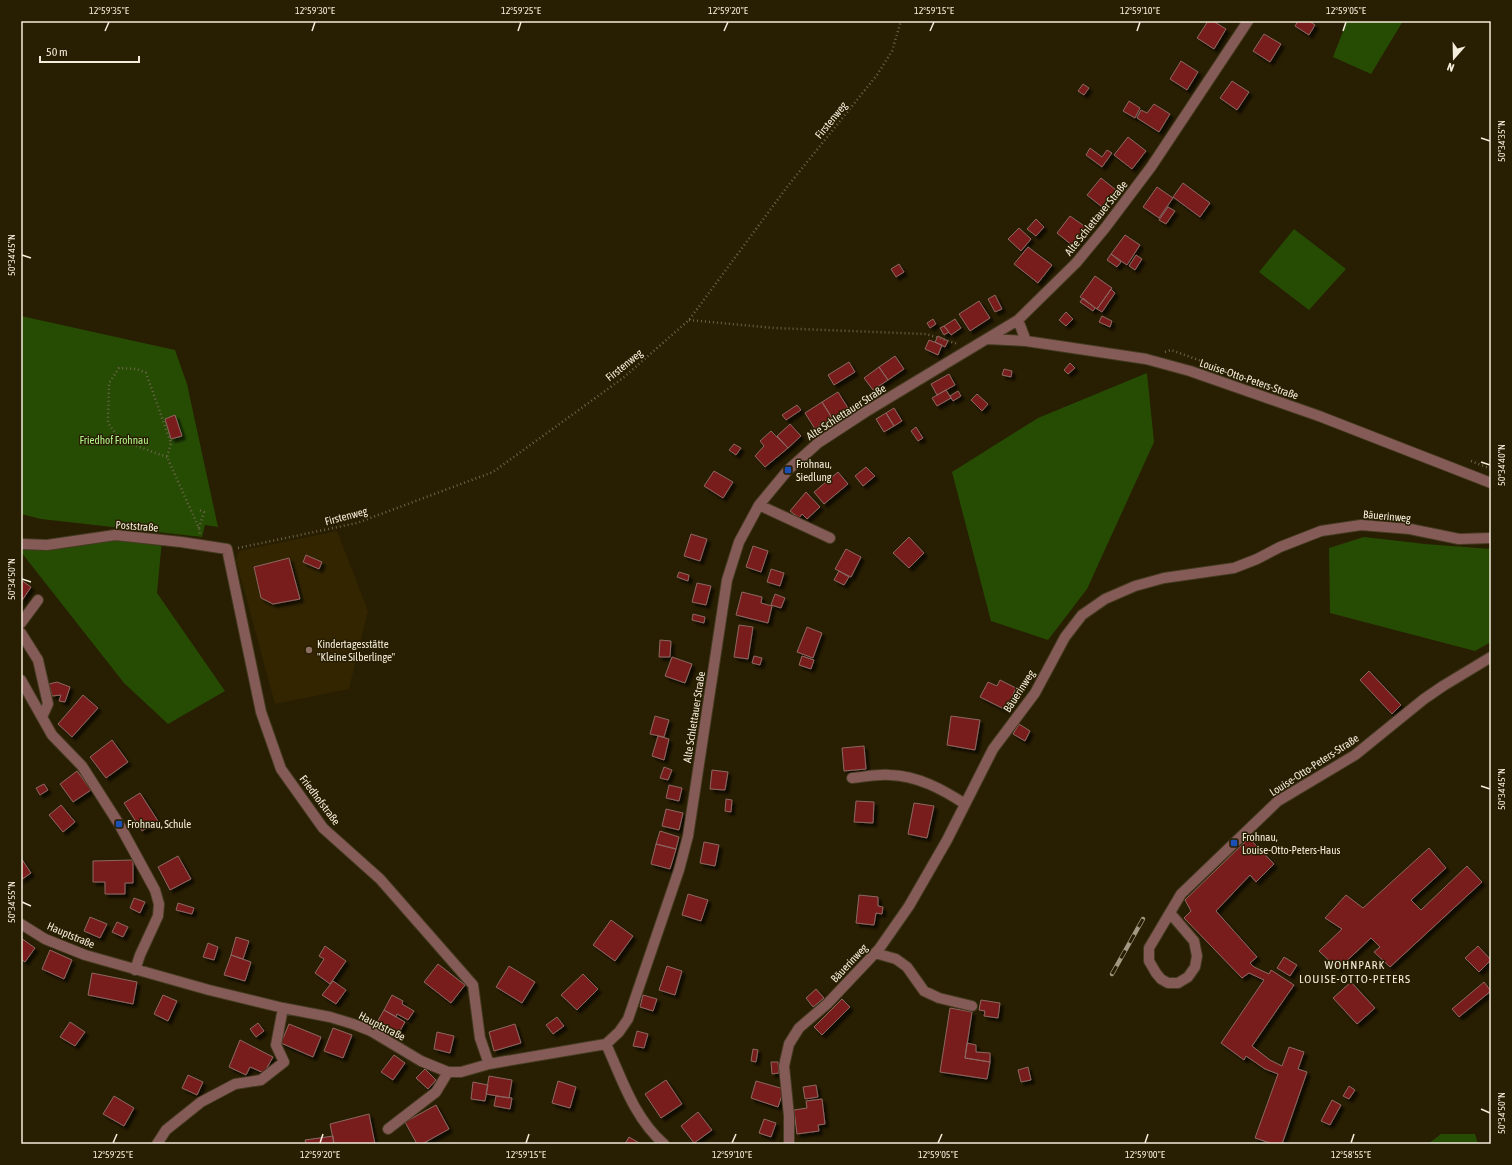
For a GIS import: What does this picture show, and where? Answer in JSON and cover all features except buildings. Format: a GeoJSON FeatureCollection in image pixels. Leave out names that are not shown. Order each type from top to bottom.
{"type":"FeatureCollection","features":[{"type":"Feature","properties":{"kind":"street","name":"Alte Schlettauer Straße"},"geometry":{"type":"LineString","coordinates":[[606,1044],[619,1032],[628,1019],[679,870],[688,836],[727,580],[739,542],[759,505],[788,470],[818,443],[866,412],[1018,320],[1076,263],[1105,228],[1151,167],[1248,21]]}},
{"type":"Feature","properties":{"kind":"street"},"geometry":{"type":"LineString","coordinates":[[1018,320],[1026,341]]}},
{"type":"Feature","properties":{"kind":"street","name":"Louise-Otto-Peters-Straße"},"geometry":{"type":"LineString","coordinates":[[988,339],[1026,341],[1146,358],[1190,371],[1311,414],[1491,483]]}},
{"type":"Feature","properties":{"kind":"street"},"geometry":{"type":"LineString","coordinates":[[759,505],[830,538]]}},
{"type":"Feature","properties":{"kind":"street","name":"Bäuerinweg"},"geometry":{"type":"LineString","coordinates":[[789,1144],[790,1116],[784,1066],[789,1044],[799,1028],[827,1004],[875,953],[908,906],[947,840],[992,749],[1035,693],[1064,636],[1082,615],[1105,599],[1135,586],[1164,578],[1234,568],[1257,559],[1280,547],[1321,531],[1361,525],[1410,529],[1459,539],[1491,538]]}},
{"type":"Feature","properties":{"kind":"street","name":"Poststraße"},"geometry":{"type":"LineString","coordinates":[[21,544],[47,545],[115,535],[201,545],[228,550]]}},
{"type":"Feature","properties":{"kind":"street","name":"Friedhofstraße"},"geometry":{"type":"LineString","coordinates":[[228,550],[262,712],[281,769],[323,828],[380,879],[473,985],[480,1038],[489,1064]]}},
{"type":"Feature","properties":{"kind":"street"},"geometry":{"type":"LineString","coordinates":[[21,623],[38,600]]}},
{"type":"Feature","properties":{"kind":"street"},"geometry":{"type":"LineString","coordinates":[[21,633],[38,660],[48,704],[42,717]]}},
{"type":"Feature","properties":{"kind":"street","name":"Louise-Otto-Peters-Straße"},"geometry":{"type":"LineString","coordinates":[[1170,913],[1194,942],[1197,956],[1196,967],[1188,977],[1178,983],[1168,983],[1161,979],[1156,973],[1149,961],[1149,948],[1181,894],[1278,801],[1355,754],[1424,699],[1491,657]]}},
{"type":"Feature","properties":{"kind":"street"},"geometry":{"type":"LineString","coordinates":[[21,680],[52,735],[82,766],[119,824],[155,890],[159,904],[158,916],[140,955],[135,970]]}},
{"type":"Feature","properties":{"kind":"street"},"geometry":{"type":"LineString","coordinates":[[852,778],[889,774],[919,780],[942,789],[965,804]]}},
{"type":"Feature","properties":{"kind":"street","name":"Hauptstraße"},"geometry":{"type":"LineString","coordinates":[[21,915],[23,925],[45,939],[85,955],[135,970],[283,1008],[330,1016],[371,1031],[420,1061],[448,1072],[461,1072],[489,1064],[606,1044]]}},
{"type":"Feature","properties":{"kind":"street"},"geometry":{"type":"LineString","coordinates":[[875,953],[896,959],[907,967],[924,991],[939,998],[972,1006]]}},
{"type":"Feature","properties":{"kind":"street"},"geometry":{"type":"LineString","coordinates":[[157,1144],[166,1130],[201,1102],[235,1084],[261,1080],[284,1062],[276,1045],[283,1008]]}},
{"type":"Feature","properties":{"kind":"street"},"geometry":{"type":"LineString","coordinates":[[606,1044],[633,1105],[654,1135],[664,1144]]}},
{"type":"Feature","properties":{"kind":"street"},"geometry":{"type":"LineString","coordinates":[[388,1129],[436,1092],[448,1072]]}},
{"type":"Feature","properties":{"kind":"path","name":"Firstenweg"},"geometry":{"type":"LineString","coordinates":[[228,550],[357,523],[493,472],[623,378],[689,320],[787,187],[877,75],[892,51],[901,21]]}},
{"type":"Feature","properties":{"kind":"path"},"geometry":{"type":"LineString","coordinates":[[689,320],[774,328],[926,334],[972,348]]}},
{"type":"Feature","properties":{"kind":"path"},"geometry":{"type":"LineString","coordinates":[[167,457],[120,440],[108,423],[110,383],[119,368],[136,369],[146,373],[171,443],[167,457],[199,528],[201,545]]}},
{"type":"Feature","properties":{"kind":"path"},"geometry":{"type":"LineString","coordinates":[[199,528],[204,512],[200,510]]}},
{"type":"Feature","properties":{"kind":"shaded area","name":"Kindertagesstätte \"Kleine Silberlinge\""},"geometry":{"type":"Polygon","coordinates":[[[337,531],[368,611],[349,689],[275,704],[236,560],[239,551],[337,531]]]}},
{"type":"Feature","properties":{"kind":"green space"},"geometry":{"type":"Polygon","coordinates":[[[1347,21],[1403,21],[1371,74],[1333,57],[1347,21]]]}},
{"type":"Feature","properties":{"kind":"green space"},"geometry":{"type":"Polygon","coordinates":[[[1294,229],[1346,269],[1309,310],[1259,272],[1294,229]]]}},
{"type":"Feature","properties":{"kind":"green space","name":"Friedhof Frohnau"},"geometry":{"type":"Polygon","coordinates":[[[21,316],[175,350],[187,384],[218,527],[205,525],[202,537],[41,519],[21,514],[21,316]]]}},
{"type":"Feature","properties":{"kind":"green space"},"geometry":{"type":"Polygon","coordinates":[[[1147,373],[1154,442],[1087,589],[1048,640],[991,621],[952,472],[1038,418],[1147,373]]]}},
{"type":"Feature","properties":{"kind":"green space"},"geometry":{"type":"Polygon","coordinates":[[[115,535],[162,540],[157,593],[225,691],[168,724],[124,683],[21,552],[21,544],[115,535]]]}},
{"type":"Feature","properties":{"kind":"green space"},"geometry":{"type":"Polygon","coordinates":[[[1364,537],[1425,544],[1491,549],[1491,642],[1475,651],[1330,613],[1329,548],[1364,537]]]}},
{"type":"Feature","properties":{"kind":"green space"},"geometry":{"type":"Polygon","coordinates":[[[1441,1134],[1475,1134],[1478,1144],[1428,1144],[1441,1134]]]}},
{"type":"Feature","properties":{"kind":"railway"},"geometry":{"type":"LineString","coordinates":[[1112,974],[1143,919]]}},
{"type":"Feature","properties":{"kind":"place","name":"Frohnau, Siedlung"},"geometry":{"type":"Point","coordinates":[788,470]}},
{"type":"Feature","properties":{"kind":"place","name":"Kindertagesstätte \"Kleine Silberlinge\""},"geometry":{"type":"Point","coordinates":[309,650]}},
{"type":"Feature","properties":{"kind":"place","name":"Frohnau, Schule"},"geometry":{"type":"Point","coordinates":[119,824]}},
{"type":"Feature","properties":{"kind":"place","name":"Frohnau, Louise-Otto-Peters-Haus"},"geometry":{"type":"Point","coordinates":[1234,843]}},
{"type":"Feature","properties":{"kind":"district","name":"WOHNPARK LOUISE-OTTO-PETERS"},"geometry":{"type":"Point","coordinates":[1355,972]}}]}
